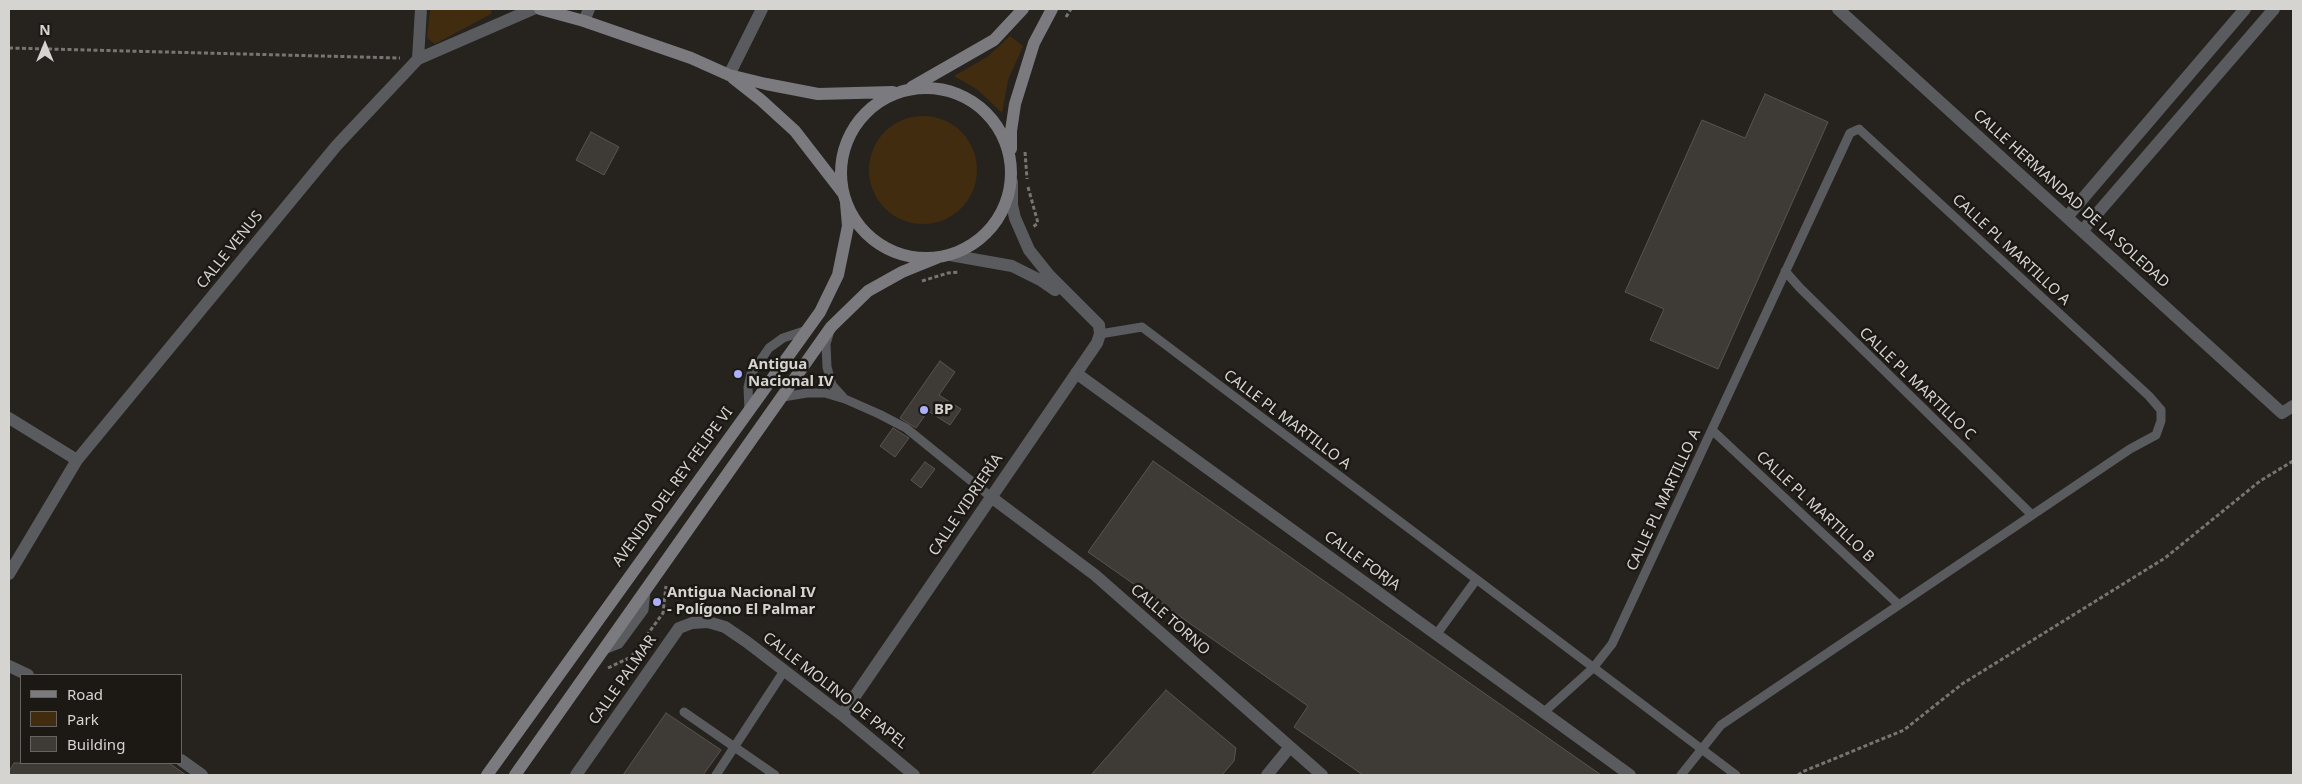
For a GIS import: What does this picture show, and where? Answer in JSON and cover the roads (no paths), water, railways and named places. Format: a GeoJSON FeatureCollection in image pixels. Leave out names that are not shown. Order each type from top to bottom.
{"type":"FeatureCollection","features":[{"type":"Feature","properties":{"kind":"main road"},"geometry":{"type":"LineString","coordinates":[[540,9],[584,21],[691,58],[729,75],[818,94],[935,88],[963,96],[986,112],[1003,134],[1011,161]]}},
{"type":"Feature","properties":{"kind":"main road"},"geometry":{"type":"LineString","coordinates":[[845,198],[841,168],[846,143],[859,120],[878,103],[904,91],[994,40],[1023,9]]}},
{"type":"Feature","properties":{"kind":"main road"},"geometry":{"type":"LineString","coordinates":[[515,775],[831,327],[868,291],[902,272],[969,247],[985,235],[1002,210],[1012,182],[1011,131],[1015,104],[1034,43],[1052,9]]}},
{"type":"Feature","properties":{"kind":"main road"},"geometry":{"type":"LineString","coordinates":[[729,75],[761,100],[795,131],[845,198],[855,220],[868,234],[883,246],[900,254],[919,258],[944,256]]}},
{"type":"Feature","properties":{"kind":"main road","name":"AVENIDA DEL REY FELIPE VI"},"geometry":{"type":"LineString","coordinates":[[487,775],[820,312],[838,275],[848,226],[845,198]]}},
{"type":"Feature","properties":{"kind":"street"},"geometry":{"type":"LineString","coordinates":[[418,59],[421,9]]}},
{"type":"Feature","properties":{"kind":"street","name":"CALLE VENUS"},"geometry":{"type":"LineString","coordinates":[[9,574],[77,460],[146,380],[337,145],[418,59],[533,9]]}},
{"type":"Feature","properties":{"kind":"street"},"geometry":{"type":"LineString","coordinates":[[584,21],[589,9]]}},
{"type":"Feature","properties":{"kind":"street"},"geometry":{"type":"LineString","coordinates":[[729,75],[762,9]]}},
{"type":"Feature","properties":{"kind":"street","name":"CALLE HERMANDAD DE LA SOLEDAD"},"geometry":{"type":"LineString","coordinates":[[1838,9],[2282,414],[2293,406]]}},
{"type":"Feature","properties":{"kind":"street"},"geometry":{"type":"LineString","coordinates":[[2067,217],[2245,9]]}},
{"type":"Feature","properties":{"kind":"street"},"geometry":{"type":"LineString","coordinates":[[2082,232],[2274,9]]}},
{"type":"Feature","properties":{"kind":"street"},"geometry":{"type":"LineString","coordinates":[[1012,182],[1012,205],[1029,250],[1049,275],[1099,325],[1100,334]]}},
{"type":"Feature","properties":{"kind":"street"},"geometry":{"type":"LineString","coordinates":[[944,256],[1012,266],[1042,281],[1088,314]]}},
{"type":"Feature","properties":{"kind":"street","name":"CALLE VIDRIERÍA"},"geometry":{"type":"LineString","coordinates":[[842,715],[1097,343],[1100,334]]}},
{"type":"Feature","properties":{"kind":"street","name":"CALLE FORJA"},"geometry":{"type":"LineString","coordinates":[[1076,373],[1630,775]]}},
{"type":"Feature","properties":{"kind":"street"},"geometry":{"type":"LineString","coordinates":[[9,418],[77,460]]}},
{"type":"Feature","properties":{"kind":"street","name":"CALLE TORNO"},"geometry":{"type":"LineString","coordinates":[[991,497],[1095,575],[1322,775]]}},
{"type":"Feature","properties":{"kind":"street","name":"CALLE MOLINO DE PAPEL"},"geometry":{"type":"LineString","coordinates":[[708,622],[725,627],[842,715],[914,775]]}},
{"type":"Feature","properties":{"kind":"street","name":"CALLE PALMAR"},"geometry":{"type":"LineString","coordinates":[[576,775],[679,628],[692,623],[708,622]]}},
{"type":"Feature","properties":{"kind":"street"},"geometry":{"type":"LineString","coordinates":[[9,666],[26,674]]}},
{"type":"Feature","properties":{"kind":"street"},"geometry":{"type":"LineString","coordinates":[[1267,775],[1290,747]]}},
{"type":"Feature","properties":{"kind":"street"},"geometry":{"type":"LineString","coordinates":[[182,761],[202,775]]}},
{"type":"Feature","properties":{"kind":"lane","name":"CALLE PL MARTILLO A"},"geometry":{"type":"LineString","coordinates":[[1543,712],[1593,668],[1612,644],[1850,134],[1859,129],[2149,396],[2161,410],[2161,421],[2156,435],[2130,449],[1721,725],[1682,775]]}},
{"type":"Feature","properties":{"kind":"lane","name":"CALLE PL MARTILLO C"},"geometry":{"type":"LineString","coordinates":[[1785,271],[1800,288],[2032,515]]}},
{"type":"Feature","properties":{"kind":"lane"},"geometry":{"type":"LineString","coordinates":[[831,327],[826,344],[827,367],[832,385],[845,399]]}},
{"type":"Feature","properties":{"kind":"lane","name":"CALLE PL MARTILLO A"},"geometry":{"type":"LineString","coordinates":[[1100,334],[1142,327],[1736,775]]}},
{"type":"Feature","properties":{"kind":"lane"},"geometry":{"type":"LineString","coordinates":[[748,411],[748,387],[751,374],[769,348],[783,338],[807,330]]}},
{"type":"Feature","properties":{"kind":"lane"},"geometry":{"type":"LineString","coordinates":[[783,397],[807,393],[825,393],[845,399],[906,428],[991,497]]}},
{"type":"Feature","properties":{"kind":"lane","name":"CALLE PL MARTILLO B"},"geometry":{"type":"LineString","coordinates":[[1712,430],[1899,605]]}},
{"type":"Feature","properties":{"kind":"lane"},"geometry":{"type":"LineString","coordinates":[[1436,635],[1476,580]]}},
{"type":"Feature","properties":{"kind":"lane"},"geometry":{"type":"LineString","coordinates":[[716,775],[784,671]]}},
{"type":"Feature","properties":{"kind":"lane"},"geometry":{"type":"LineString","coordinates":[[684,712],[775,775]]}},
{"type":"Feature","properties":{"kind":"place","name":"Antigua Nacional IV"},"geometry":{"type":"Point","coordinates":[738,374]}},
{"type":"Feature","properties":{"kind":"place","name":"BP"},"geometry":{"type":"Point","coordinates":[924,410]}},
{"type":"Feature","properties":{"kind":"place","name":"Antigua Nacional IV - Polígono El Palmar"},"geometry":{"type":"Point","coordinates":[657,602]}}]}
